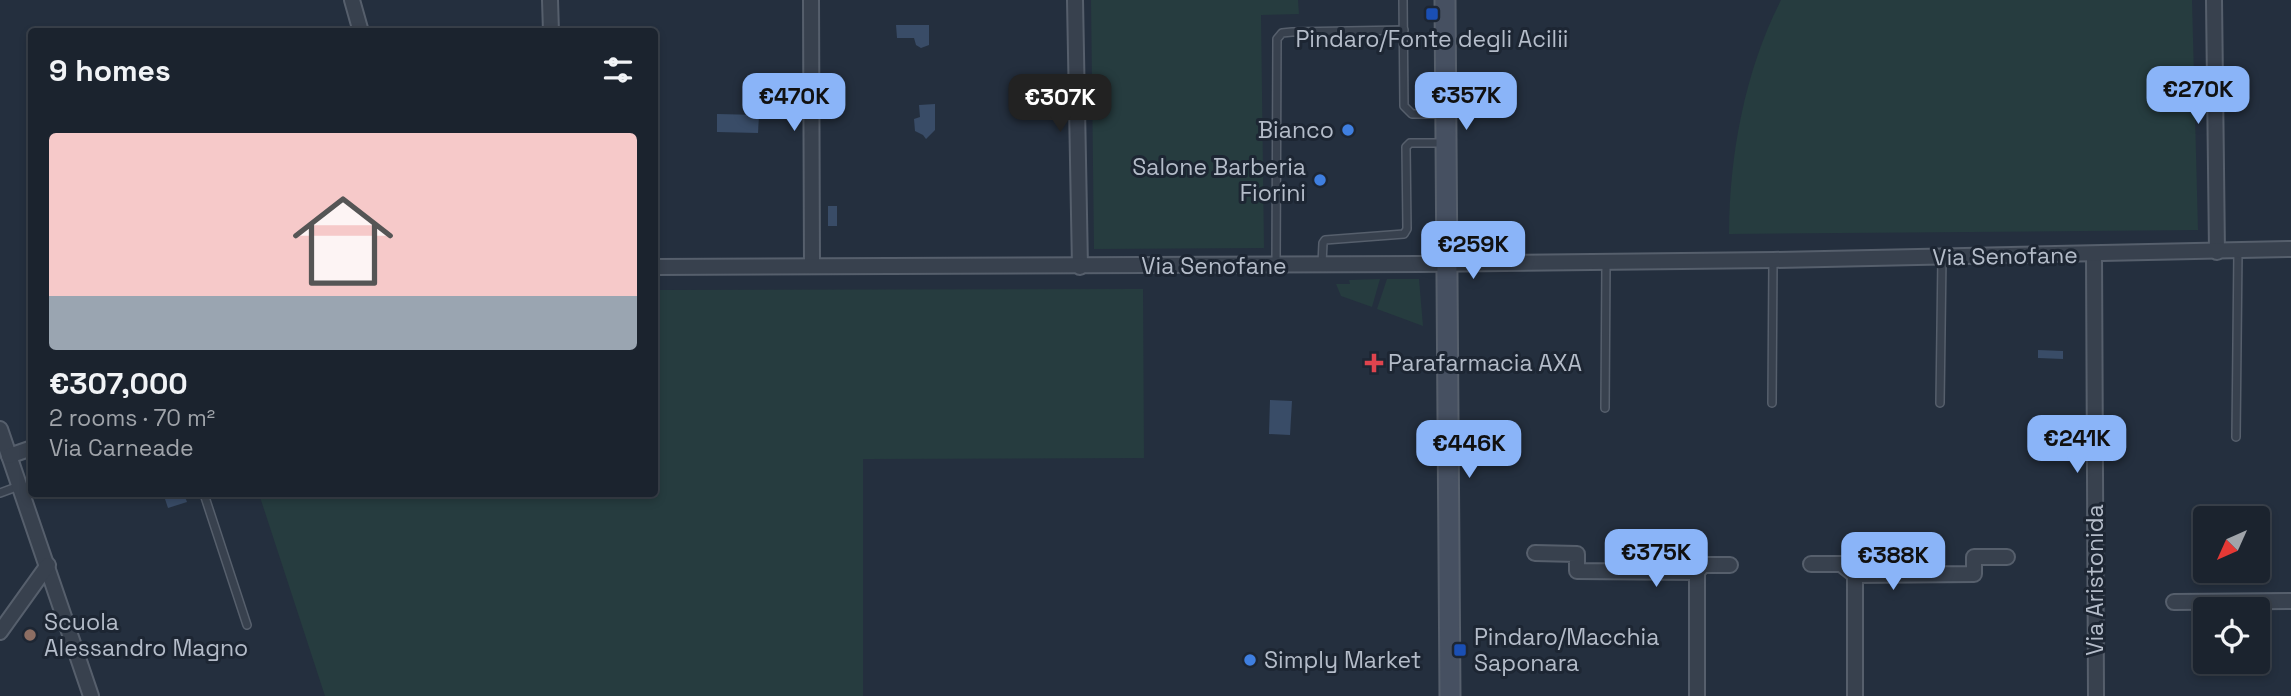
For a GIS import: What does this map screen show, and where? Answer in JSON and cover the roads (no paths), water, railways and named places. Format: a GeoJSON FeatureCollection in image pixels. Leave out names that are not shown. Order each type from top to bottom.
{"type":"FeatureCollection","features":[{"type":"Feature","properties":{"kind":"street"},"geometry":{"type":"LineString","coordinates":[[352,0],[360,28]]}},
{"type":"Feature","properties":{"kind":"street"},"geometry":{"type":"LineString","coordinates":[[550,0],[551,28]]}},
{"type":"Feature","properties":{"kind":"street"},"geometry":{"type":"LineString","coordinates":[[811,0],[812,265]]}},
{"type":"Feature","properties":{"kind":"street"},"geometry":{"type":"LineString","coordinates":[[1075,0],[1080,267]]}},
{"type":"Feature","properties":{"kind":"street"},"geometry":{"type":"LineString","coordinates":[[1445,0],[1451,696]]}},
{"type":"Feature","properties":{"kind":"street"},"geometry":{"type":"LineString","coordinates":[[2214,0],[2217,252]]}},
{"type":"Feature","properties":{"kind":"street","name":"Via Senofane"},"geometry":{"type":"LineString","coordinates":[[658,267],[1447,264],[2291,249]]}},
{"type":"Feature","properties":{"kind":"street","name":"Via Aristonida"},"geometry":{"type":"LineString","coordinates":[[2094,254],[2096,696]]}},
{"type":"Feature","properties":{"kind":"street"},"geometry":{"type":"LineString","coordinates":[[0,429],[91,696]]}},
{"type":"Feature","properties":{"kind":"street"},"geometry":{"type":"LineString","coordinates":[[9,456],[28,449]]}},
{"type":"Feature","properties":{"kind":"street"},"geometry":{"type":"LineString","coordinates":[[1535,553],[1577,554],[1577,571],[1697,572]]}},
{"type":"Feature","properties":{"kind":"street"},"geometry":{"type":"LineString","coordinates":[[1811,564],[1841,564],[1854,575],[1974,574],[1974,557],[2007,557]]}},
{"type":"Feature","properties":{"kind":"street"},"geometry":{"type":"LineString","coordinates":[[0,632],[48,565]]}},
{"type":"Feature","properties":{"kind":"street"},"geometry":{"type":"LineString","coordinates":[[1697,696],[1697,572],[1703,565],[1730,565]]}},
{"type":"Feature","properties":{"kind":"street"},"geometry":{"type":"LineString","coordinates":[[1854,575],[1856,696]]}},
{"type":"Feature","properties":{"kind":"street"},"geometry":{"type":"LineString","coordinates":[[2174,602],[2291,601]]}},
{"type":"Feature","properties":{"kind":"lane"},"geometry":{"type":"LineString","coordinates":[[1403,0],[1404,106],[1412,114],[1446,114]]}},
{"type":"Feature","properties":{"kind":"lane"},"geometry":{"type":"LineString","coordinates":[[1276,265],[1277,39],[1282,33],[1292,32],[1404,30]]}},
{"type":"Feature","properties":{"kind":"lane"},"geometry":{"type":"LineString","coordinates":[[1322,265],[1325,240],[1404,234],[1407,229],[1406,147],[1410,143],[1446,143]]}},
{"type":"Feature","properties":{"kind":"lane"},"geometry":{"type":"LineString","coordinates":[[2236,437],[2238,251]]}},
{"type":"Feature","properties":{"kind":"lane"},"geometry":{"type":"LineString","coordinates":[[1940,402],[1942,257]]}},
{"type":"Feature","properties":{"kind":"lane"},"geometry":{"type":"LineString","coordinates":[[1772,403],[1773,260]]}},
{"type":"Feature","properties":{"kind":"lane"},"geometry":{"type":"LineString","coordinates":[[1605,408],[1606,262]]}},
{"type":"Feature","properties":{"kind":"lane"},"geometry":{"type":"LineString","coordinates":[[0,493],[19,486]]}},
{"type":"Feature","properties":{"kind":"lane"},"geometry":{"type":"LineString","coordinates":[[205,497],[247,625]]}},
{"type":"Feature","properties":{"kind":"water"},"geometry":{"type":"Polygon","coordinates":[[[896,25],[929,25],[929,45],[921,48],[916,45],[914,38],[897,38],[896,25]]]}},
{"type":"Feature","properties":{"kind":"water"},"geometry":{"type":"Polygon","coordinates":[[[935,104],[935,130],[926,139],[915,131],[914,119],[920,117],[919,105],[935,104]]]}},
{"type":"Feature","properties":{"kind":"water"},"geometry":{"type":"Polygon","coordinates":[[[717,114],[759,115],[758,133],[717,132],[717,114]]]}},
{"type":"Feature","properties":{"kind":"water"},"geometry":{"type":"Polygon","coordinates":[[[828,206],[837,206],[837,226],[828,226],[828,206]]]}},
{"type":"Feature","properties":{"kind":"water"},"geometry":{"type":"Polygon","coordinates":[[[2038,350],[2063,351],[2063,359],[2038,358],[2038,350]]]}},
{"type":"Feature","properties":{"kind":"water"},"geometry":{"type":"Polygon","coordinates":[[[1270,400],[1292,401],[1290,435],[1269,434],[1270,400]]]}},
{"type":"Feature","properties":{"kind":"water"},"geometry":{"type":"Polygon","coordinates":[[[185,497],[187,502],[168,508],[165,499],[185,497]]]}},
{"type":"Feature","properties":{"kind":"place","name":"Pindaro/Fonte degli Acilii"},"geometry":{"type":"Point","coordinates":[1432,14]}},
{"type":"Feature","properties":{"kind":"place","name":"Bianco"},"geometry":{"type":"Point","coordinates":[1348,130]}},
{"type":"Feature","properties":{"kind":"place","name":"Salone Barberia Fiorini"},"geometry":{"type":"Point","coordinates":[1320,180]}},
{"type":"Feature","properties":{"kind":"place","name":"Parafarmacia AXA"},"geometry":{"type":"Point","coordinates":[1374,363]}},
{"type":"Feature","properties":{"kind":"place","name":"Scuola Alessandro Magno"},"geometry":{"type":"Point","coordinates":[30,635]}},
{"type":"Feature","properties":{"kind":"place","name":"Pindaro/Macchia Saponara"},"geometry":{"type":"Point","coordinates":[1460,650]}},
{"type":"Feature","properties":{"kind":"place","name":"Simply Market"},"geometry":{"type":"Point","coordinates":[1250,660]}}]}
